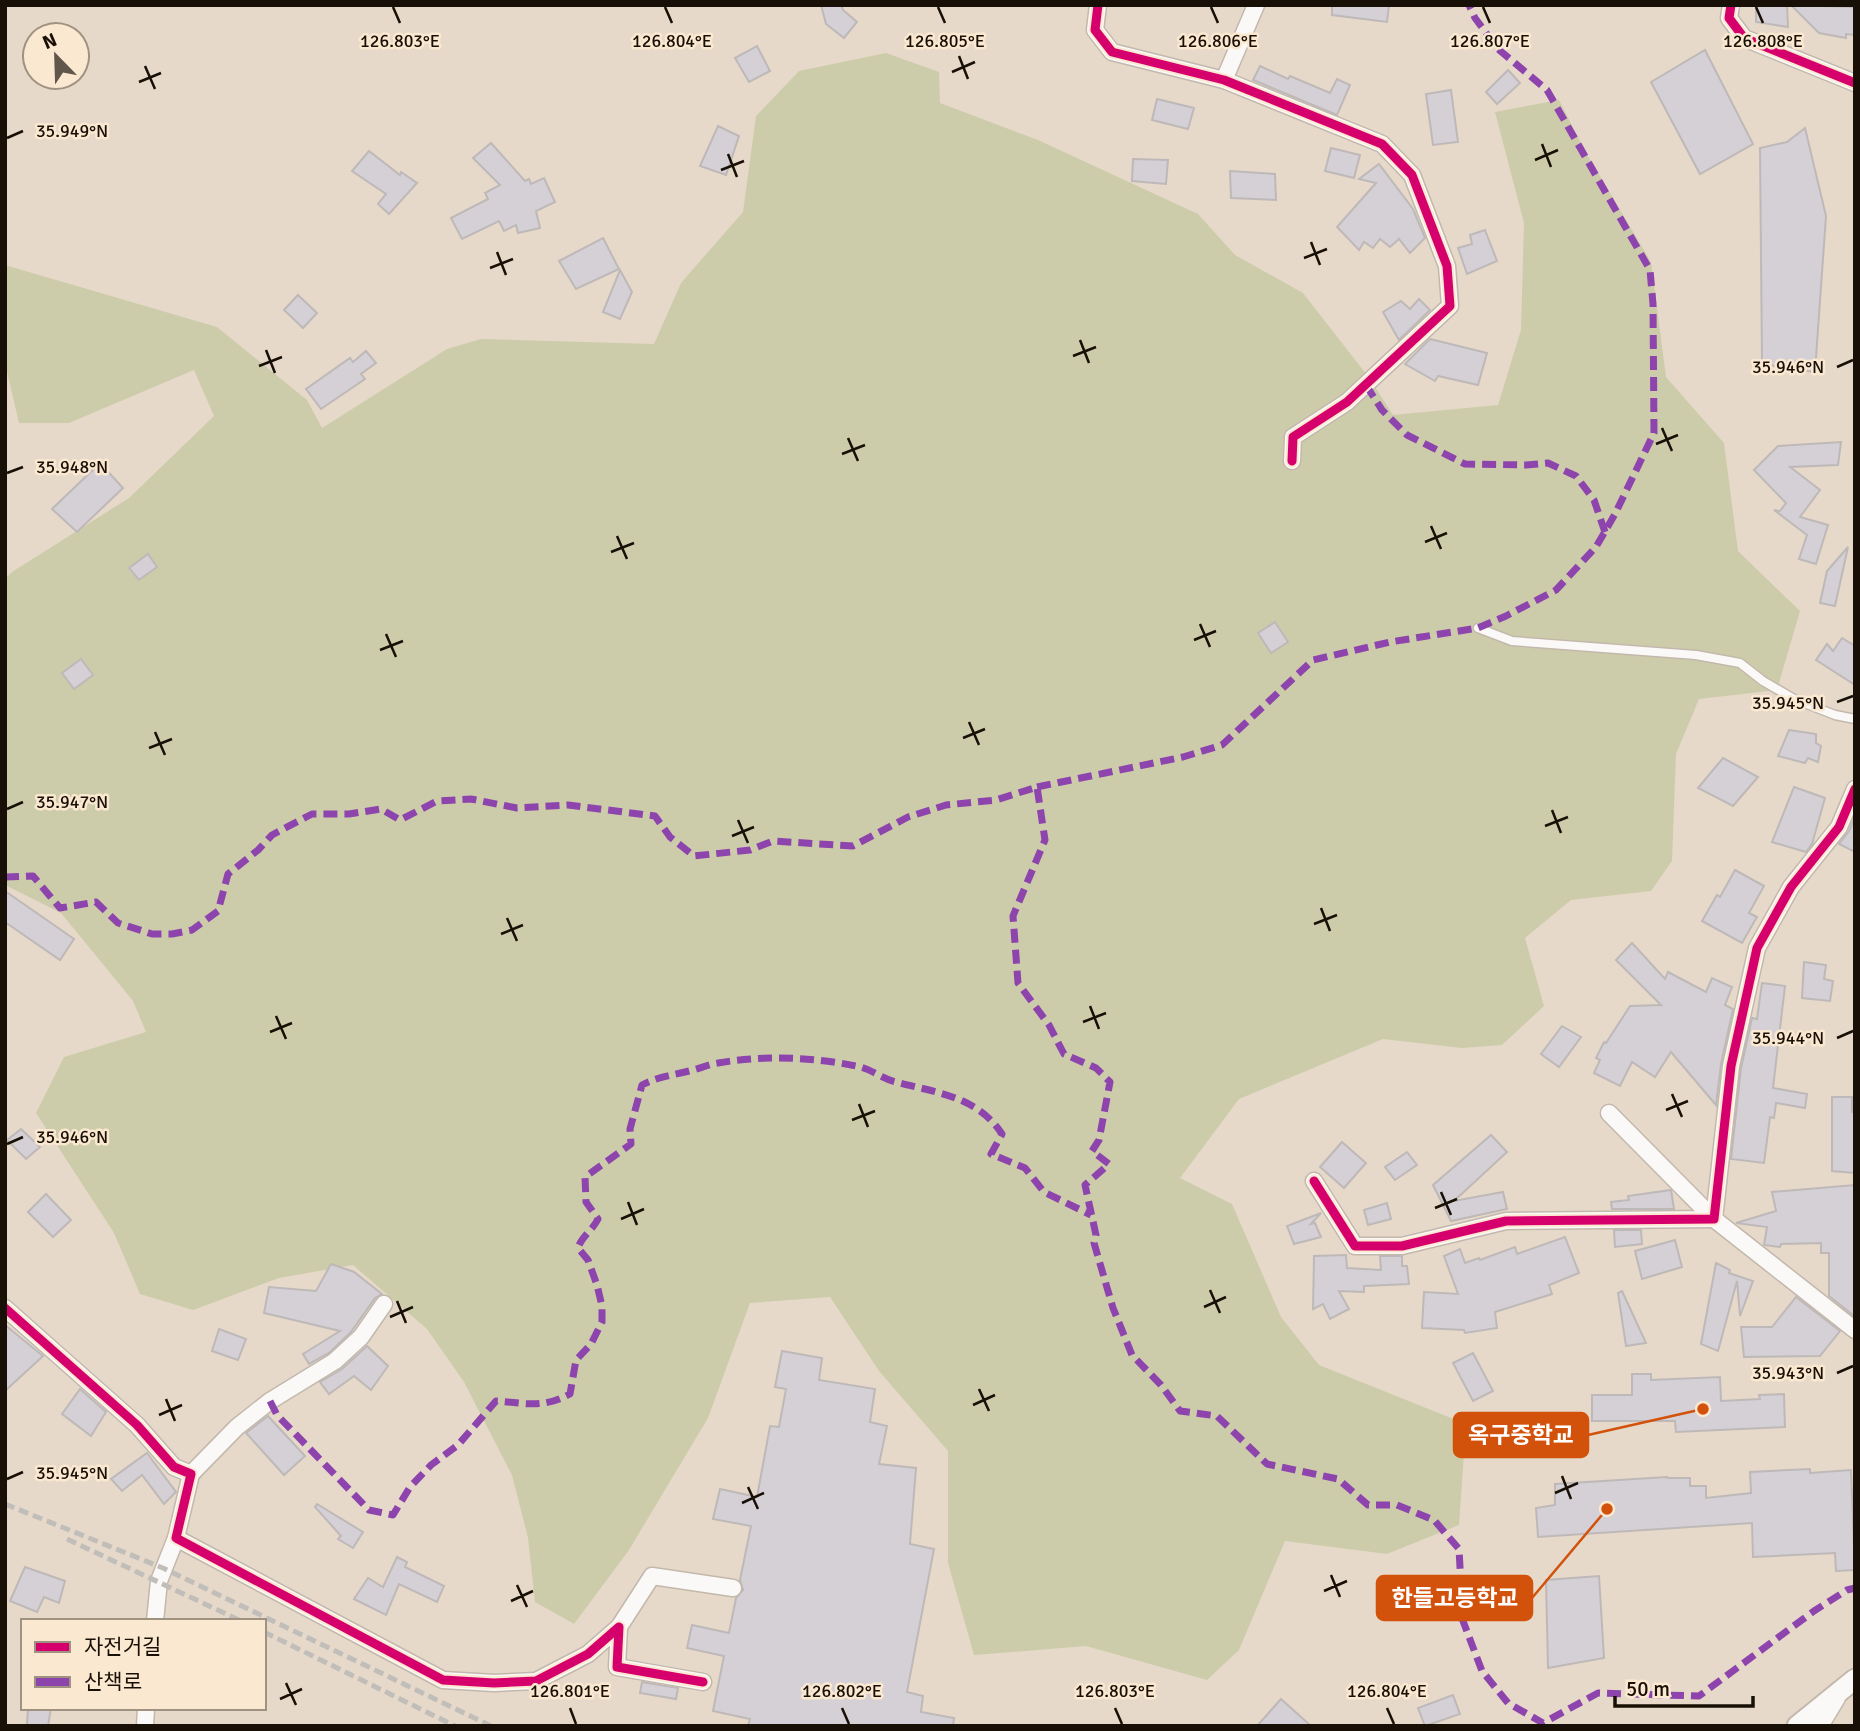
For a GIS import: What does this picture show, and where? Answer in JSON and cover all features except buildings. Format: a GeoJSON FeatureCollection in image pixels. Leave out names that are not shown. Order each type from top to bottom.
{"type":"FeatureCollection","features":[{"type":"Feature","properties":{"kind":"street"},"geometry":{"type":"LineString","coordinates":[[1098,5],[1096,30],[1112,52],[1224,80],[1382,144],[1412,175],[1447,266],[1450,306],[1347,402],[1293,437],[1292,461]]}},
{"type":"Feature","properties":{"kind":"street"},"geometry":{"type":"LineString","coordinates":[[1224,80],[1256,5]]}},
{"type":"Feature","properties":{"kind":"street"},"geometry":{"type":"LineString","coordinates":[[1731,5],[1729,18],[1744,38],[1855,83]]}},
{"type":"Feature","properties":{"kind":"street"},"geometry":{"type":"LineString","coordinates":[[1714,1219],[1731,1066],[1758,948],[1791,887],[1839,827],[1855,789]]}},
{"type":"Feature","properties":{"kind":"street"},"geometry":{"type":"LineString","coordinates":[[1609,1114],[1714,1219],[1855,1330]]}},
{"type":"Feature","properties":{"kind":"street"},"geometry":{"type":"LineString","coordinates":[[1314,1181],[1355,1246],[1402,1246],[1506,1221],[1714,1219]]}},
{"type":"Feature","properties":{"kind":"street"},"geometry":{"type":"LineString","coordinates":[[155,1619],[159,1581],[176,1538],[191,1474],[237,1427],[270,1401],[335,1362],[361,1337],[384,1304]]}},
{"type":"Feature","properties":{"kind":"street"},"geometry":{"type":"LineString","coordinates":[[5,1308],[137,1425],[174,1467],[191,1474]]}},
{"type":"Feature","properties":{"kind":"street"},"geometry":{"type":"LineString","coordinates":[[176,1538],[443,1680],[494,1683],[536,1681],[588,1654],[619,1627],[652,1576],[733,1588]]}},
{"type":"Feature","properties":{"kind":"street"},"geometry":{"type":"LineString","coordinates":[[619,1627],[617,1667],[703,1682]]}},
{"type":"Feature","properties":{"kind":"street"},"geometry":{"type":"LineString","coordinates":[[1808,1723],[1848,1685]]}},
{"type":"Feature","properties":{"kind":"lane"},"geometry":{"type":"LineString","coordinates":[[1478,628],[1512,641],[1696,655],[1740,663],[1763,681],[1794,699],[1835,715],[1855,719]]}},
{"type":"Feature","properties":{"kind":"green space"},"geometry":{"type":"Polygon","coordinates":[[[886,53],[939,72],[940,103],[1038,140],[1198,214],[1235,255],[1303,293],[1370,379],[1393,415],[1498,405],[1521,330],[1524,223],[1495,112],[1559,100],[1585,151],[1651,262],[1666,377],[1724,443],[1738,551],[1800,611],[1777,690],[1699,699],[1676,754],[1672,861],[1651,891],[1571,900],[1525,938],[1544,1006],[1502,1045],[1462,1048],[1383,1039],[1239,1099],[1180,1178],[1232,1204],[1281,1317],[1319,1365],[1466,1424],[1459,1525],[1387,1554],[1285,1541],[1239,1650],[1207,1680],[1086,1646],[974,1655],[948,1563],[948,1451],[879,1371],[830,1297],[750,1303],[708,1418],[629,1550],[574,1624],[535,1602],[528,1538],[512,1475],[464,1382],[427,1329],[353,1265],[279,1278],[193,1310],[140,1294],[114,1233],[36,1113],[64,1057],[146,1032],[133,1001],[61,913],[5,885],[5,579],[129,498],[214,416],[194,370],[69,423],[19,423],[5,363],[5,265],[217,327],[307,400],[322,428],[447,349],[481,339],[654,344],[681,283],[743,212],[756,116],[799,71],[886,53]]]}},
{"type":"Feature","properties":{"kind":"railway"},"geometry":{"type":"LineString","coordinates":[[5,1504],[163,1568],[491,1726]]}},
{"type":"Feature","properties":{"kind":"railway"},"geometry":{"type":"LineString","coordinates":[[67,1539],[237,1619]]}},
{"type":"Feature","properties":{"kind":"railway"},"geometry":{"type":"LineString","coordinates":[[266,1633],[455,1726]]}},
{"type":"Feature","properties":{"kind":"marked path"},"geometry":{"type":"LineString","coordinates":[[1037,787],[1183,757],[1222,745],[1313,660],[1390,642],[1478,628],[1506,616],[1556,590],[1596,547],[1615,514],[1654,433],[1653,304],[1650,270],[1547,90],[1498,49],[1475,18],[1469,5]]}},
{"type":"Feature","properties":{"kind":"marked path"},"geometry":{"type":"LineString","coordinates":[[1366,385],[1382,410],[1407,435],[1465,464],[1548,463],[1576,476],[1594,500],[1605,532]]}},
{"type":"Feature","properties":{"kind":"marked path"},"geometry":{"type":"LineString","coordinates":[[5,877],[33,876],[60,908],[96,902],[118,923],[152,934],[172,934],[192,930],[218,911],[228,874],[272,835],[312,814],[349,814],[381,809],[400,820],[437,801],[471,799],[517,808],[568,805],[655,816],[670,837],[694,856],[750,850],[773,841],[853,846],[908,817],[946,805],[996,800],[1037,787],[1045,840],[1013,916],[1018,983],[1049,1025],[1064,1054],[1096,1068],[1110,1082],[1099,1140],[1092,1151],[1109,1164],[1085,1185],[1096,1235],[1094,1243],[1113,1308],[1132,1355],[1161,1385],[1180,1411],[1217,1416],[1267,1464],[1338,1479],[1368,1505],[1397,1505],[1434,1520],[1459,1549],[1463,1621],[1482,1671],[1508,1703],[1543,1723],[1598,1693],[1699,1696],[1814,1611],[1847,1590],[1855,1588]]}},
{"type":"Feature","properties":{"kind":"marked path"},"geometry":{"type":"LineString","coordinates":[[270,1401],[277,1415],[369,1510],[393,1515],[410,1487],[431,1465],[458,1445],[496,1401],[542,1403],[570,1394],[576,1360],[591,1344],[602,1322],[602,1306],[597,1285],[588,1260],[578,1248],[598,1219],[586,1202],[585,1177],[631,1144],[630,1129],[642,1085],[715,1064],[770,1058],[839,1063],[861,1067],[891,1081],[955,1098],[981,1111],[1002,1134],[991,1154],[1025,1168],[1044,1192],[1091,1215]]}},
{"type":"Feature","properties":{"kind":"cycle path"},"geometry":{"type":"LineString","coordinates":[[1098,5],[1095,30],[1112,52],[1224,80],[1382,144],[1412,175],[1447,266],[1450,306],[1347,402],[1293,437],[1292,461]]}},
{"type":"Feature","properties":{"kind":"cycle path"},"geometry":{"type":"LineString","coordinates":[[1731,5],[1729,18],[1744,38],[1855,83]]}},
{"type":"Feature","properties":{"kind":"cycle path"},"geometry":{"type":"LineString","coordinates":[[1314,1181],[1355,1246],[1402,1246],[1506,1221],[1714,1219],[1731,1066],[1757,948],[1791,887],[1839,827],[1855,789]]}},
{"type":"Feature","properties":{"kind":"cycle path"},"geometry":{"type":"LineString","coordinates":[[5,1308],[137,1425],[174,1467],[191,1474],[176,1538],[443,1680],[494,1683],[536,1681],[588,1654],[619,1627],[617,1667],[703,1682]]}},
{"type":"Feature","properties":{"kind":"place","name":"옥구중학교"},"geometry":{"type":"Point","coordinates":[1703,1409]}},
{"type":"Feature","properties":{"kind":"place","name":"한들고등학교"},"geometry":{"type":"Point","coordinates":[1607,1509]}}]}
